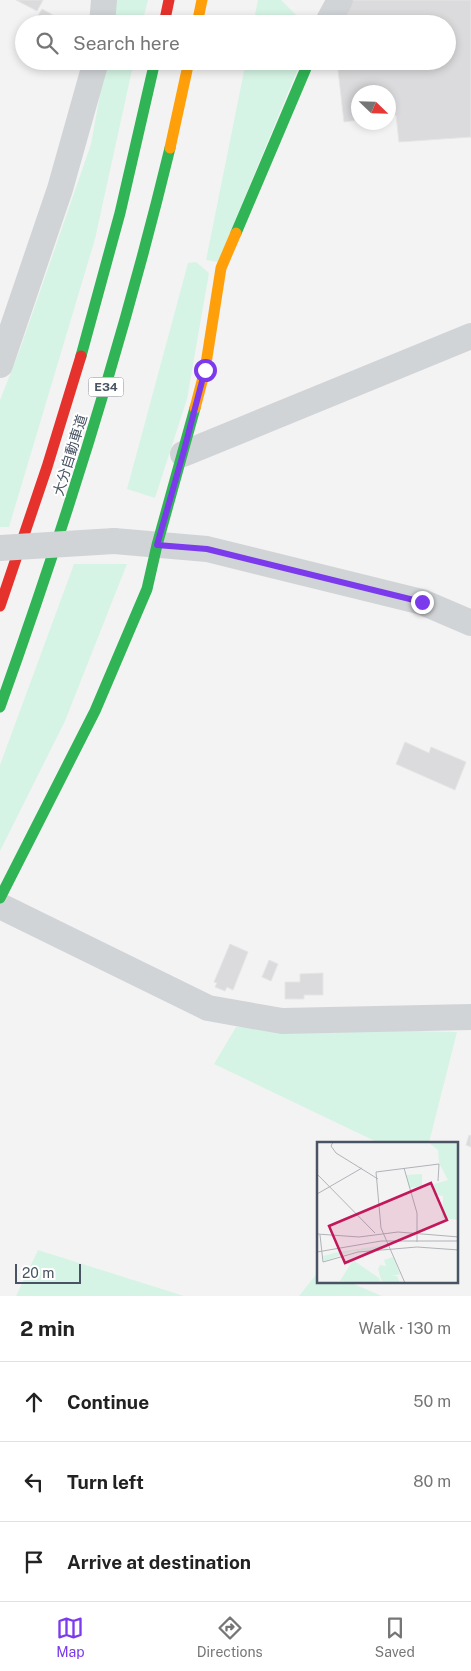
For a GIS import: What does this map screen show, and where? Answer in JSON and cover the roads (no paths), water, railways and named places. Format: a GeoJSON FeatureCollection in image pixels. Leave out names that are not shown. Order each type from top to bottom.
{"type":"FeatureCollection","features":[{"type":"Feature","properties":{"kind":"main road"},"geometry":{"type":"LineString","coordinates":[[166,15],[169,0]]}},
{"type":"Feature","properties":{"kind":"main road"},"geometry":{"type":"LineString","coordinates":[[199,15],[202,0]]}},
{"type":"Feature","properties":{"kind":"main road","name":"大分自動車道"},"geometry":{"type":"LineString","coordinates":[[0,606],[42,486],[84,344],[115,233],[154,70]]}},
{"type":"Feature","properties":{"kind":"main road","name":"大分自動車道"},"geometry":{"type":"LineString","coordinates":[[0,707],[74,495],[116,354],[148,237],[187,70]]}},
{"type":"Feature","properties":{"kind":"main road"},"geometry":{"type":"LineString","coordinates":[[0,898],[95,711],[147,589],[157,545],[205,370],[221,268],[305,70]]}},
{"type":"Feature","properties":{"kind":"street"},"geometry":{"type":"LineString","coordinates":[[103,15],[104,0]]}},
{"type":"Feature","properties":{"kind":"street"},"geometry":{"type":"LineString","coordinates":[[332,15],[340,0]]}},
{"type":"Feature","properties":{"kind":"street"},"geometry":{"type":"LineString","coordinates":[[0,365],[60,189],[93,70]]}},
{"type":"Feature","properties":{"kind":"street"},"geometry":{"type":"LineString","coordinates":[[183,454],[471,336]]}},
{"type":"Feature","properties":{"kind":"street"},"geometry":{"type":"LineString","coordinates":[[0,548],[114,542],[207,549],[422,602],[471,623]]}},
{"type":"Feature","properties":{"kind":"street"},"geometry":{"type":"LineString","coordinates":[[0,906],[208,1008],[282,1021],[471,1017]]}}]}
